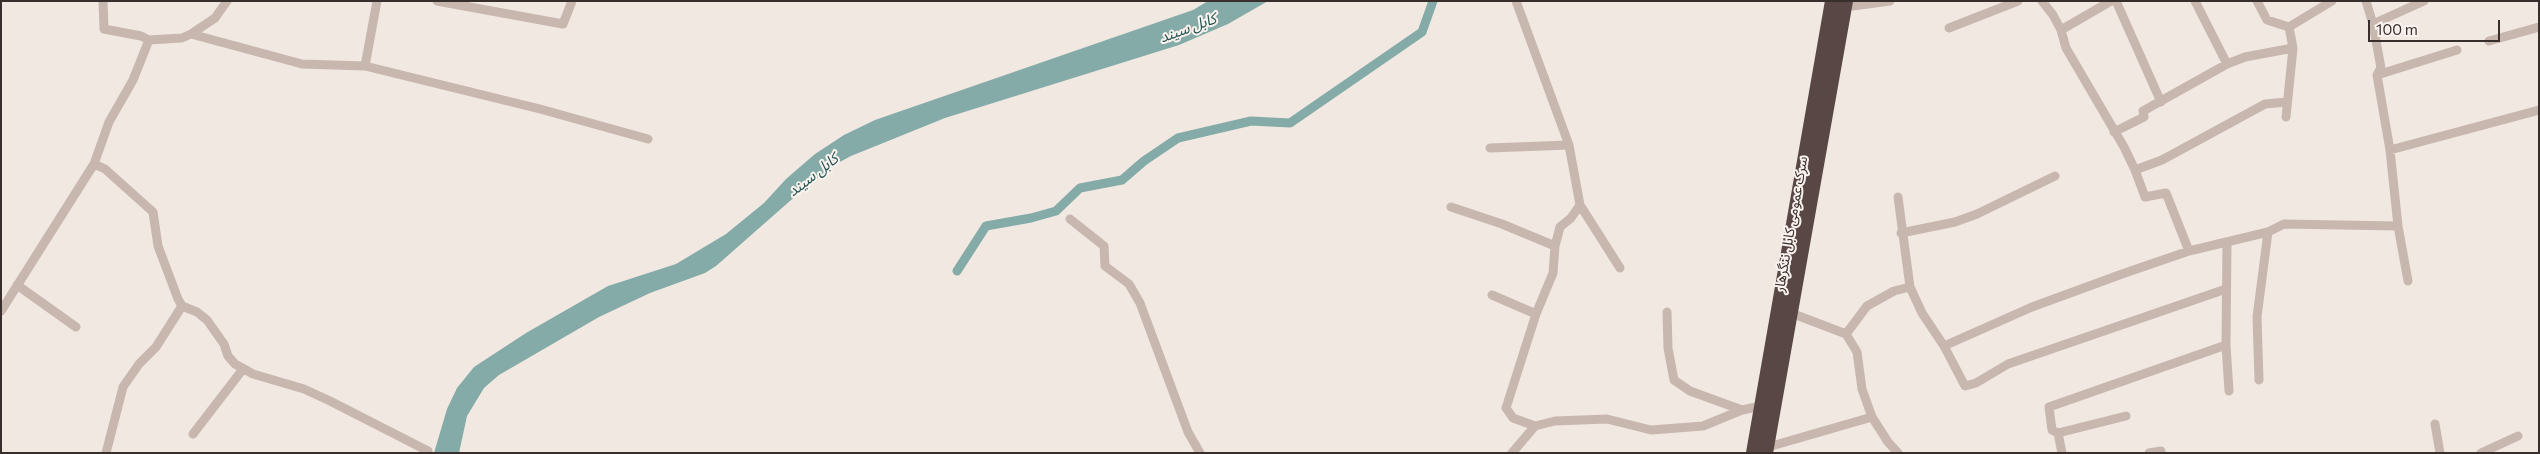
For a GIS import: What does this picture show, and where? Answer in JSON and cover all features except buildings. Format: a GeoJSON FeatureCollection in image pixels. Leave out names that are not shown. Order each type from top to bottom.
{"type":"FeatureCollection","features":[{"type":"Feature","properties":{"kind":"highway","name":"سرک عمومی کابل ننگرهار"},"geometry":{"type":"LineString","coordinates":[[1753,453],[1832,1]]}},
{"type":"Feature","properties":{"kind":"highway","name":"سرک عمومی کابل ننگرهار"},"geometry":{"type":"LineString","coordinates":[[1767,450],[1846,4]]}},
{"type":"Feature","properties":{"kind":"street"},"geometry":{"type":"LineString","coordinates":[[103,1],[104,29],[141,36],[149,40],[182,38],[191,34],[215,18],[227,1]]}},
{"type":"Feature","properties":{"kind":"street"},"geometry":{"type":"LineString","coordinates":[[365,66],[377,1]]}},
{"type":"Feature","properties":{"kind":"street"},"geometry":{"type":"LineString","coordinates":[[437,1],[563,24],[572,1]]}},
{"type":"Feature","properties":{"kind":"street"},"geometry":{"type":"LineString","coordinates":[[1516,1],[1568,145],[1580,205],[1620,268]]}},
{"type":"Feature","properties":{"kind":"street"},"geometry":{"type":"LineString","coordinates":[[1846,4],[1890,1]]}},
{"type":"Feature","properties":{"kind":"street"},"geometry":{"type":"LineString","coordinates":[[1949,28],[2018,1]]}},
{"type":"Feature","properties":{"kind":"street"},"geometry":{"type":"LineString","coordinates":[[2042,1],[2061,30],[2066,48],[2135,170],[2145,197],[2166,193],[2189,251]]}},
{"type":"Feature","properties":{"kind":"street"},"geometry":{"type":"LineString","coordinates":[[2061,30],[2111,1]]}},
{"type":"Feature","properties":{"kind":"street"},"geometry":{"type":"LineString","coordinates":[[2116,1],[2161,102]]}},
{"type":"Feature","properties":{"kind":"street"},"geometry":{"type":"LineString","coordinates":[[2195,1],[2227,64]]}},
{"type":"Feature","properties":{"kind":"street"},"geometry":{"type":"LineString","coordinates":[[2257,1],[2267,20],[2289,27],[2332,1]]}},
{"type":"Feature","properties":{"kind":"street"},"geometry":{"type":"LineString","coordinates":[[2366,1],[2373,24],[2381,68],[2377,75],[2390,150],[2398,226],[2408,281]]}},
{"type":"Feature","properties":{"kind":"street"},"geometry":{"type":"LineString","coordinates":[[2373,24],[2424,1]]}},
{"type":"Feature","properties":{"kind":"street"},"geometry":{"type":"LineString","coordinates":[[2286,117],[2293,48],[2289,27]]}},
{"type":"Feature","properties":{"kind":"street"},"geometry":{"type":"LineString","coordinates":[[2489,41],[2539,27]]}},
{"type":"Feature","properties":{"kind":"street"},"geometry":{"type":"LineString","coordinates":[[191,34],[302,64],[365,66],[540,109],[648,139]]}},
{"type":"Feature","properties":{"kind":"street"},"geometry":{"type":"LineString","coordinates":[[1,311],[94,164],[109,122],[133,80],[149,40]]}},
{"type":"Feature","properties":{"kind":"street"},"geometry":{"type":"LineString","coordinates":[[2114,132],[2144,117],[2142,111],[2227,64],[2245,57],[2293,48]]}},
{"type":"Feature","properties":{"kind":"street"},"geometry":{"type":"LineString","coordinates":[[2377,75],[2457,50]]}},
{"type":"Feature","properties":{"kind":"street"},"geometry":{"type":"LineString","coordinates":[[2135,170],[2162,160],[2265,104],[2287,102]]}},
{"type":"Feature","properties":{"kind":"street"},"geometry":{"type":"LineString","coordinates":[[2390,150],[2539,110]]}},
{"type":"Feature","properties":{"kind":"street"},"geometry":{"type":"LineString","coordinates":[[1490,148],[1568,145]]}},
{"type":"Feature","properties":{"kind":"street"},"geometry":{"type":"LineString","coordinates":[[94,164],[105,169],[153,212],[158,246],[182,306],[197,312],[207,320],[224,344],[228,356],[243,369],[325,398],[428,451]]}},
{"type":"Feature","properties":{"kind":"street"},"geometry":{"type":"LineString","coordinates":[[1901,233],[1969,217],[2055,176]]}},
{"type":"Feature","properties":{"kind":"street"},"geometry":{"type":"LineString","coordinates":[[1898,197],[1901,233],[1910,287],[1922,313],[1944,346],[1965,386],[1976,383],[2008,364],[2226,289]]}},
{"type":"Feature","properties":{"kind":"street"},"geometry":{"type":"LineString","coordinates":[[1536,426],[1513,418],[1506,408],[1536,314],[1553,273],[1555,246],[1560,227],[1571,218],[1580,205]]}},
{"type":"Feature","properties":{"kind":"street"},"geometry":{"type":"LineString","coordinates":[[1451,207],[1502,224],[1555,246]]}},
{"type":"Feature","properties":{"kind":"street"},"geometry":{"type":"LineString","coordinates":[[1070,219],[1104,246],[1105,266],[1129,284],[1133,290],[1188,432],[1200,453]]}},
{"type":"Feature","properties":{"kind":"street"},"geometry":{"type":"LineString","coordinates":[[1944,346],[2032,307],[2189,251],[2268,232],[2284,224],[2398,226]]}},
{"type":"Feature","properties":{"kind":"street"},"geometry":{"type":"LineString","coordinates":[[2259,380],[2257,317],[2268,232]]}},
{"type":"Feature","properties":{"kind":"street"},"geometry":{"type":"LineString","coordinates":[[2227,242],[2226,345],[2229,391]]}},
{"type":"Feature","properties":{"kind":"street"},"geometry":{"type":"LineString","coordinates":[[17,286],[76,327]]}},
{"type":"Feature","properties":{"kind":"street"},"geometry":{"type":"LineString","coordinates":[[1846,334],[1867,306],[1894,290],[1910,287]]}},
{"type":"Feature","properties":{"kind":"street"},"geometry":{"type":"LineString","coordinates":[[1492,295],[1536,314]]}},
{"type":"Feature","properties":{"kind":"street"},"geometry":{"type":"LineString","coordinates":[[106,453],[123,387],[139,364],[160,340],[182,306]]}},
{"type":"Feature","properties":{"kind":"street"},"geometry":{"type":"LineString","coordinates":[[1667,312],[1668,348],[1674,380],[1690,391],[1742,410]]}},
{"type":"Feature","properties":{"kind":"street"},"geometry":{"type":"LineString","coordinates":[[1792,314],[1846,334],[1857,352],[1862,389],[1872,417],[1888,442],[1898,453]]}},
{"type":"Feature","properties":{"kind":"street"},"geometry":{"type":"LineString","coordinates":[[2126,416],[2058,433],[2052,430],[2049,407],[2226,345]]}},
{"type":"Feature","properties":{"kind":"street"},"geometry":{"type":"LineString","coordinates":[[193,434],[243,369]]}},
{"type":"Feature","properties":{"kind":"street"},"geometry":{"type":"LineString","coordinates":[[1512,453],[1536,426],[1555,420],[1606,419],[1651,430],[1703,426],[1742,410],[1762,406]]}},
{"type":"Feature","properties":{"kind":"street"},"geometry":{"type":"LineString","coordinates":[[1767,450],[1872,417]]}},
{"type":"Feature","properties":{"kind":"street"},"geometry":{"type":"LineString","coordinates":[[2435,424],[2440,453]]}},
{"type":"Feature","properties":{"kind":"street"},"geometry":{"type":"LineString","coordinates":[[2058,433],[2062,453]]}},
{"type":"Feature","properties":{"kind":"street"},"geometry":{"type":"LineString","coordinates":[[2481,453],[2518,436]]}},
{"type":"Feature","properties":{"kind":"street"},"geometry":{"type":"LineString","coordinates":[[2149,453],[2161,451]]}},
{"type":"Feature","properties":{"kind":"water","name":"کابل سيند"},"geometry":{"type":"Polygon","coordinates":[[[1208,1],[1268,1],[1228,24],[1179,45],[945,118],[851,156],[836,164],[799,193],[716,266],[705,273],[650,293],[599,317],[499,375],[484,388],[467,416],[459,453],[434,453],[447,409],[457,388],[474,367],[526,333],[608,286],[676,264],[726,234],[764,203],[786,179],[815,154],[844,135],[875,120],[1193,10],[1208,1]]]}},
{"type":"Feature","properties":{"kind":"waterway"},"geometry":{"type":"LineString","coordinates":[[957,271],[986,226],[1031,218],[1056,211],[1080,188],[1122,180],[1144,161],[1178,138],[1251,121],[1290,123],[1422,32],[1433,1]]}}]}
